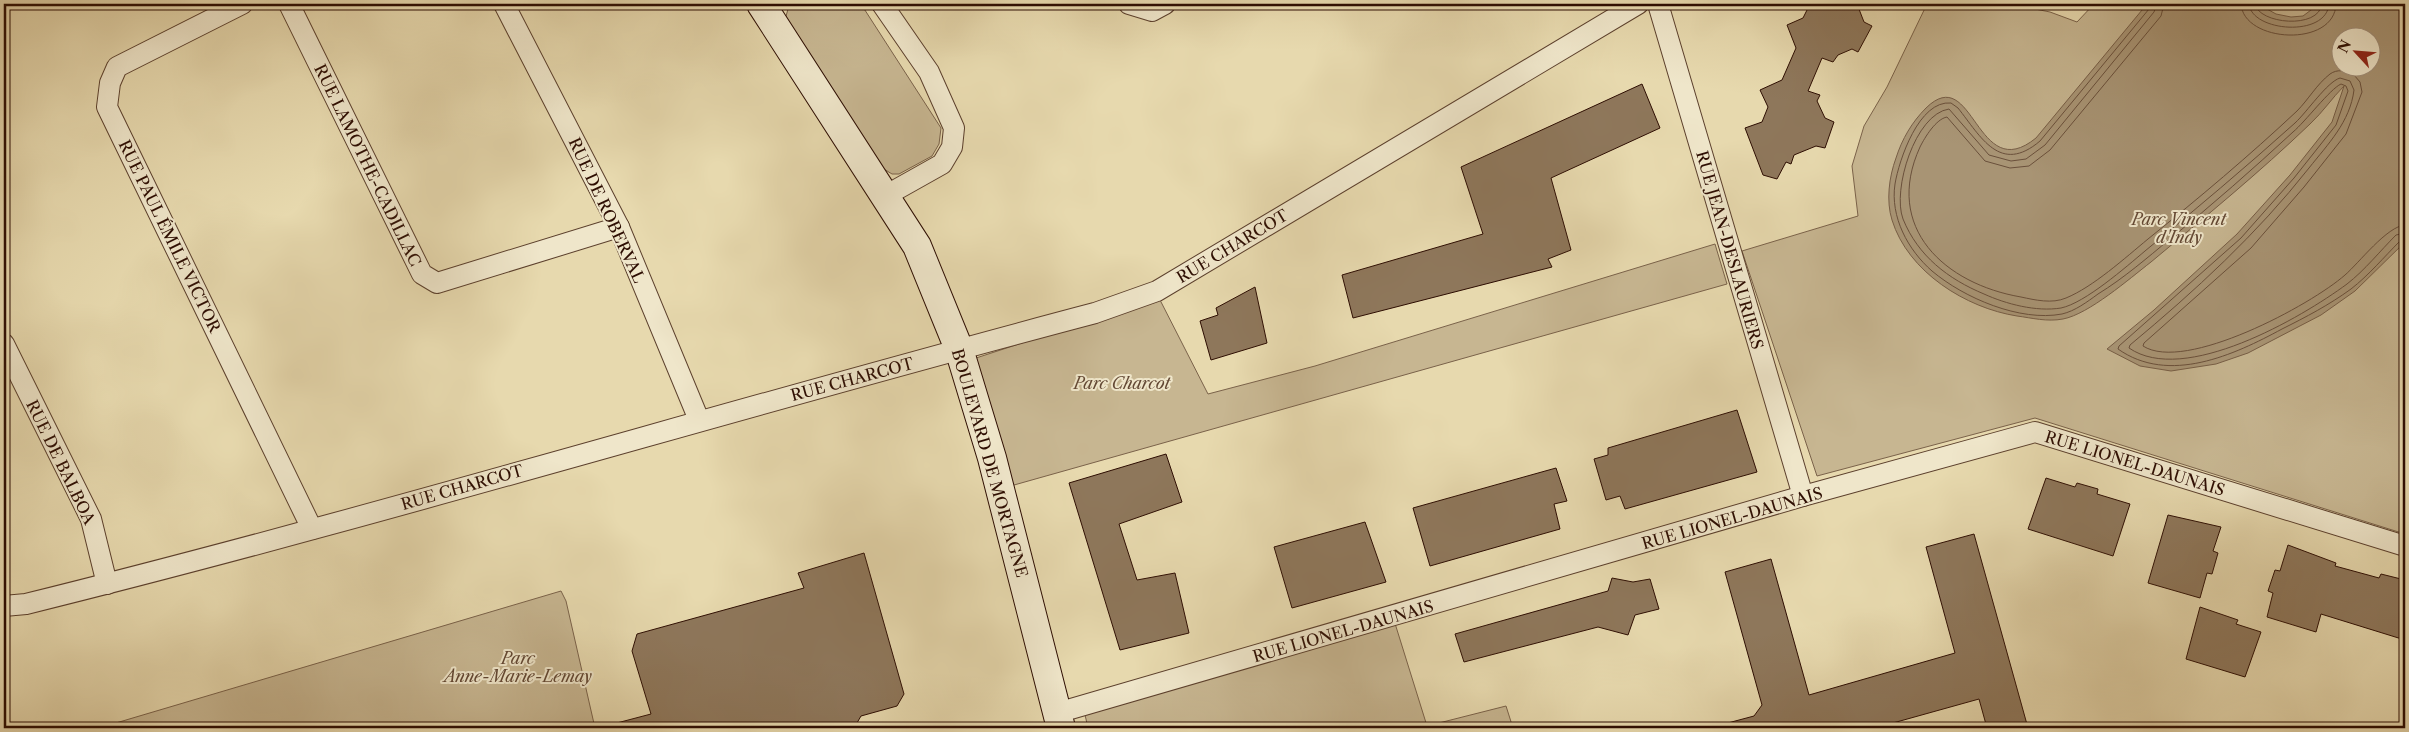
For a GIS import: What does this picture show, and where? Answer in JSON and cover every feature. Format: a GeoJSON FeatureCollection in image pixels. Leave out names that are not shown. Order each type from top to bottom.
{"type":"FeatureCollection","features":[{"type":"Feature","properties":{"kind":"street","name":"RUE PAUL ÉMILE VICTOR"},"geometry":{"type":"LineString","coordinates":[[242,4],[117,67],[110,83],[107,107],[312,529]]}},
{"type":"Feature","properties":{"kind":"street","name":"RUE LAMOTHE-CADILLAC"},"geometry":{"type":"LineString","coordinates":[[288,4],[422,274],[437,283],[619,227]]}},
{"type":"Feature","properties":{"kind":"street","name":"RUE DE ROBERVAL"},"geometry":{"type":"LineString","coordinates":[[504,4],[619,227],[699,420]]}},
{"type":"Feature","properties":{"kind":"street"},"geometry":{"type":"LineString","coordinates":[[882,4],[929,72],[954,128],[952,147],[942,164],[885,196]]}},
{"type":"Feature","properties":{"kind":"street"},"geometry":{"type":"LineString","coordinates":[[1129,4],[1152,11],[1164,4]]}},
{"type":"Feature","properties":{"kind":"street","name":"RUE CHARCOT"},"geometry":{"type":"LineString","coordinates":[[4,606],[26,604],[107,584],[312,529],[699,420],[1095,314],[1157,291],[1638,4]]}},
{"type":"Feature","properties":{"kind":"street","name":"RUE JEAN-DESLAURIERS"},"geometry":{"type":"LineString","coordinates":[[1658,4],[1803,496]]}},
{"type":"Feature","properties":{"kind":"street","name":"BOULEVARD DE MORTAGNE"},"geometry":{"type":"LineString","coordinates":[[765,5],[917,246],[959,349],[992,458],[1059,723]]}},
{"type":"Feature","properties":{"kind":"street","name":"RUE DE BALBOA"},"geometry":{"type":"LineString","coordinates":[[4,344],[91,519],[107,584]]}},
{"type":"Feature","properties":{"kind":"street","name":"RUE LIONEL-DAUNAIS"},"geometry":{"type":"LineString","coordinates":[[1059,723],[1393,617],[1803,496],[2035,432],[2405,546]]}},
{"type":"Feature","properties":{"kind":"green space"},"geometry":{"type":"Polygon","coordinates":[[[792,4],[861,4],[941,128],[939,144],[932,156],[899,174],[892,174],[879,166],[785,20],[788,9],[792,4]]]}},
{"type":"Feature","properties":{"kind":"green space","name":"Parc Vincent d'Indy"},"geometry":{"type":"Polygon","coordinates":[[[1927,4],[2010,4],[2050,12],[2077,22],[2094,4],[2405,4],[2405,534],[2035,418],[1817,476],[1742,251],[1858,216],[1852,166],[1864,126],[1887,87],[1927,4]]]}},
{"type":"Feature","properties":{"kind":"green space","name":"Parc Charcot"},"geometry":{"type":"Polygon","coordinates":[[[1715,244],[1727,284],[1007,487],[970,360],[1159,298],[1208,394],[1315,366],[1715,244]]]}},
{"type":"Feature","properties":{"kind":"green space","name":"Parc Anne-Marie-Lemay"},"geometry":{"type":"Polygon","coordinates":[[[561,591],[566,601],[595,728],[99,728],[561,591]]]}},
{"type":"Feature","properties":{"kind":"green space"},"geometry":{"type":"Polygon","coordinates":[[[1393,617],[1427,726],[1506,706],[1513,728],[1088,728],[1083,706],[1393,617]]]}},
{"type":"Feature","properties":{"kind":"water"},"geometry":{"type":"Polygon","coordinates":[[[2147,4],[2258,4],[2276,14],[2291,17],[2303,16],[2319,4],[2405,4],[2405,242],[2355,291],[2321,315],[2248,353],[2216,364],[2171,371],[2140,366],[2107,349],[2154,310],[2237,234],[2290,175],[2332,122],[2344,86],[2315,119],[2291,142],[2151,262],[2096,303],[2073,316],[2063,319],[2034,319],[1998,312],[1959,296],[1925,271],[1911,256],[1900,239],[1890,213],[1889,189],[1898,151],[1916,119],[1926,108],[1942,98],[1955,100],[1966,110],[1987,138],[2000,147],[2016,149],[2036,138],[2147,4]]]}},
{"type":"Feature","properties":{"kind":"building"},"geometry":{"type":"Polygon","coordinates":[[[1810,4],[1857,4],[1864,22],[1872,26],[1858,52],[1852,49],[1838,55],[1833,62],[1822,58],[1808,91],[1820,95],[1817,101],[1825,118],[1834,122],[1825,148],[1816,146],[1794,155],[1791,164],[1786,162],[1777,179],[1763,175],[1745,128],[1762,122],[1768,107],[1760,90],[1782,80],[1796,48],[1787,25],[1803,18],[1810,4]]]}},
{"type":"Feature","properties":{"kind":"building"},"geometry":{"type":"Polygon","coordinates":[[[1642,84],[1660,128],[1551,178],[1571,250],[1548,259],[1552,267],[1353,318],[1342,275],[1483,234],[1461,167],[1642,84]]]}},
{"type":"Feature","properties":{"kind":"building"},"geometry":{"type":"Polygon","coordinates":[[[1255,287],[1267,343],[1211,360],[1200,321],[1218,315],[1216,308],[1255,287]]]}},
{"type":"Feature","properties":{"kind":"building"},"geometry":{"type":"Polygon","coordinates":[[[1737,410],[1757,472],[1625,509],[1620,496],[1606,500],[1594,459],[1608,455],[1608,448],[1737,410]]]}},
{"type":"Feature","properties":{"kind":"building"},"geometry":{"type":"Polygon","coordinates":[[[1166,454],[1182,502],[1119,524],[1137,580],[1175,573],[1189,633],[1120,650],[1069,483],[1166,454]]]}},
{"type":"Feature","properties":{"kind":"building"},"geometry":{"type":"Polygon","coordinates":[[[1556,468],[1567,501],[1554,504],[1560,529],[1430,566],[1413,508],[1556,468]]]}},
{"type":"Feature","properties":{"kind":"building"},"geometry":{"type":"Polygon","coordinates":[[[2046,478],[2075,487],[2077,483],[2098,489],[2097,494],[2130,504],[2113,556],[2028,529],[2046,478]]]}},
{"type":"Feature","properties":{"kind":"building"},"geometry":{"type":"Polygon","coordinates":[[[2168,515],[2221,527],[2213,551],[2218,553],[2212,574],[2207,573],[2200,598],[2148,583],[2168,515]]]}},
{"type":"Feature","properties":{"kind":"building"},"geometry":{"type":"Polygon","coordinates":[[[1365,522],[1386,582],[1292,608],[1274,547],[1365,522]]]}},
{"type":"Feature","properties":{"kind":"building"},"geometry":{"type":"Polygon","coordinates":[[[1974,534],[2028,728],[1987,728],[1979,699],[1875,728],[1725,728],[1724,724],[1754,716],[1762,705],[1725,572],[1771,559],[1809,695],[1955,653],[1926,547],[1974,534]]]}},
{"type":"Feature","properties":{"kind":"building"},"geometry":{"type":"Polygon","coordinates":[[[2288,545],[2336,563],[2335,566],[2379,578],[2381,574],[2405,580],[2405,640],[2321,614],[2316,632],[2267,617],[2273,593],[2268,591],[2275,570],[2280,571],[2288,545]]]}},
{"type":"Feature","properties":{"kind":"building"},"geometry":{"type":"Polygon","coordinates":[[[864,553],[904,694],[897,706],[861,716],[854,728],[614,728],[613,724],[651,714],[632,651],[637,634],[804,588],[798,573],[864,553]]]}},
{"type":"Feature","properties":{"kind":"building"},"geometry":{"type":"Polygon","coordinates":[[[1612,578],[1633,582],[1650,579],[1659,609],[1635,615],[1628,635],[1598,627],[1464,662],[1455,634],[1608,591],[1612,578]]]}},
{"type":"Feature","properties":{"kind":"building"},"geometry":{"type":"Polygon","coordinates":[[[2200,607],[2238,620],[2236,624],[2261,632],[2245,677],[2186,659],[2200,607]]]}}]}
